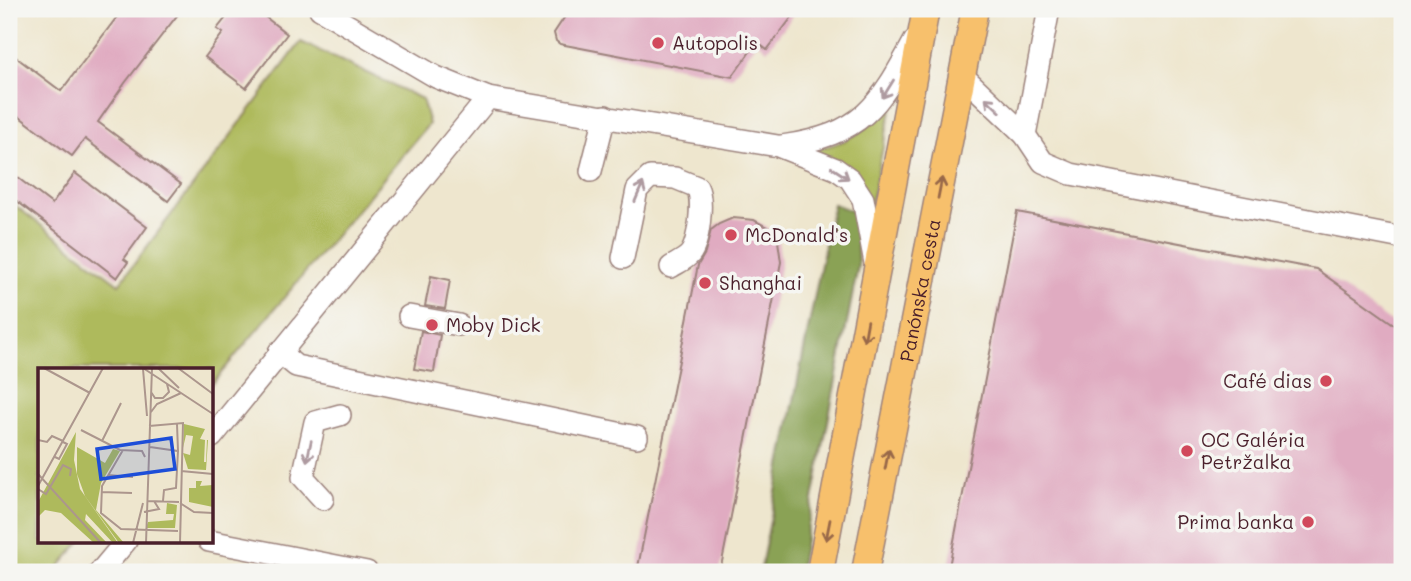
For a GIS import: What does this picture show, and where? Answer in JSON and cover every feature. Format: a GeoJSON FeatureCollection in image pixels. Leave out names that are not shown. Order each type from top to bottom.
{"type":"FeatureCollection","features":[{"type":"Feature","properties":{"kind":"main road","name":"Panónska cesta"},"geometry":{"type":"LineString","coordinates":[[865,572],[975,9]]}},
{"type":"Feature","properties":{"kind":"main road"},"geometry":{"type":"LineString","coordinates":[[820,572],[924,19]]}},
{"type":"Feature","properties":{"kind":"street"},"geometry":{"type":"LineString","coordinates":[[320,9],[436,77],[488,98],[778,146],[836,169],[855,185],[865,204],[876,272]]}},
{"type":"Feature","properties":{"kind":"street"},"geometry":{"type":"LineString","coordinates":[[1025,135],[1049,9]]}},
{"type":"Feature","properties":{"kind":"street"},"geometry":{"type":"LineString","coordinates":[[778,146],[820,139],[863,117],[889,88],[924,19]]}},
{"type":"Feature","properties":{"kind":"street"},"geometry":{"type":"LineString","coordinates":[[962,75],[1025,135],[1043,162],[1071,174],[1402,238]]}},
{"type":"Feature","properties":{"kind":"street"},"geometry":{"type":"LineString","coordinates":[[214,434],[488,98]]}},
{"type":"Feature","properties":{"kind":"street"},"geometry":{"type":"LineString","coordinates":[[591,171],[605,116]]}},
{"type":"Feature","properties":{"kind":"street"},"geometry":{"type":"LineString","coordinates":[[624,258],[640,186],[650,177],[675,178],[696,187],[701,202],[693,250],[688,257],[671,267]]}},
{"type":"Feature","properties":{"kind":"street"},"geometry":{"type":"LineString","coordinates":[[409,316],[459,325]]}},
{"type":"Feature","properties":{"kind":"street"},"geometry":{"type":"LineString","coordinates":[[279,352],[296,366],[637,437]]}},
{"type":"Feature","properties":{"kind":"street"},"geometry":{"type":"LineString","coordinates":[[323,499],[303,477],[315,422],[340,415]]}},
{"type":"Feature","properties":{"kind":"street"},"geometry":{"type":"LineString","coordinates":[[100,572],[125,542]]}},
{"type":"Feature","properties":{"kind":"street"},"geometry":{"type":"LineString","coordinates":[[214,542],[368,572]]}},
{"type":"Feature","properties":{"kind":"green space"},"geometry":{"type":"Polygon","coordinates":[[[301,42],[422,99],[429,124],[214,382],[214,368],[38,368],[38,542],[80,542],[55,572],[9,572],[9,201],[119,284],[301,42]]]}},
{"type":"Feature","properties":{"kind":"green space"},"geometry":{"type":"Polygon","coordinates":[[[894,97],[870,206],[808,149],[835,144],[857,134],[877,118],[894,97]]]}},
{"type":"Feature","properties":{"kind":"green space"},"geometry":{"type":"Polygon","coordinates":[[[833,204],[852,211],[856,217],[858,266],[799,572],[760,572],[833,204]]]}},
{"type":"Feature","properties":{"kind":"building"},"geometry":{"type":"Polygon","coordinates":[[[123,9],[182,9],[98,122],[181,184],[168,201],[85,139],[72,156],[9,109],[9,52],[61,91],[123,9]]]}},
{"type":"Feature","properties":{"kind":"building"},"geometry":{"type":"Polygon","coordinates":[[[233,9],[255,9],[287,34],[246,88],[205,57],[223,33],[217,29],[233,9]]]}},
{"type":"Feature","properties":{"kind":"building","name":"Autopolis"},"geometry":{"type":"Polygon","coordinates":[[[570,9],[798,9],[767,50],[757,42],[732,77],[560,44],[554,33],[570,9]]]}},
{"type":"Feature","properties":{"kind":"building"},"geometry":{"type":"Polygon","coordinates":[[[9,171],[52,204],[75,173],[147,227],[124,259],[128,262],[117,278],[9,195],[9,171]]]}},
{"type":"Feature","properties":{"kind":"building","name":"OC Galéria Petržalka"},"geometry":{"type":"Polygon","coordinates":[[[1017,212],[1316,269],[1402,330],[1402,572],[948,572],[1017,212]]]}},
{"type":"Feature","properties":{"kind":"building"},"geometry":{"type":"Polygon","coordinates":[[[733,218],[754,220],[767,227],[778,241],[781,262],[720,572],[637,572],[698,265],[705,253],[711,230],[733,218]]]}},
{"type":"Feature","properties":{"kind":"building"},"geometry":{"type":"Polygon","coordinates":[[[431,276],[450,280],[445,309],[425,306],[431,276]]]}},
{"type":"Feature","properties":{"kind":"building"},"geometry":{"type":"Polygon","coordinates":[[[421,331],[440,335],[434,372],[414,369],[421,331]]]}},
{"type":"Feature","properties":{"kind":"place","name":"Autopolis"},"geometry":{"type":"Point","coordinates":[658,43]}},
{"type":"Feature","properties":{"kind":"place","name":"McDonald's"},"geometry":{"type":"Point","coordinates":[731,235]}},
{"type":"Feature","properties":{"kind":"place","name":"Shanghai"},"geometry":{"type":"Point","coordinates":[705,283]}},
{"type":"Feature","properties":{"kind":"place","name":"Moby Dick"},"geometry":{"type":"Point","coordinates":[432,325]}},
{"type":"Feature","properties":{"kind":"place","name":"Café dias"},"geometry":{"type":"Point","coordinates":[1326,381]}},
{"type":"Feature","properties":{"kind":"place","name":"OC Galéria Petržalka"},"geometry":{"type":"Point","coordinates":[1187,451]}},
{"type":"Feature","properties":{"kind":"place","name":"Prima banka"},"geometry":{"type":"Point","coordinates":[1308,522]}}]}
